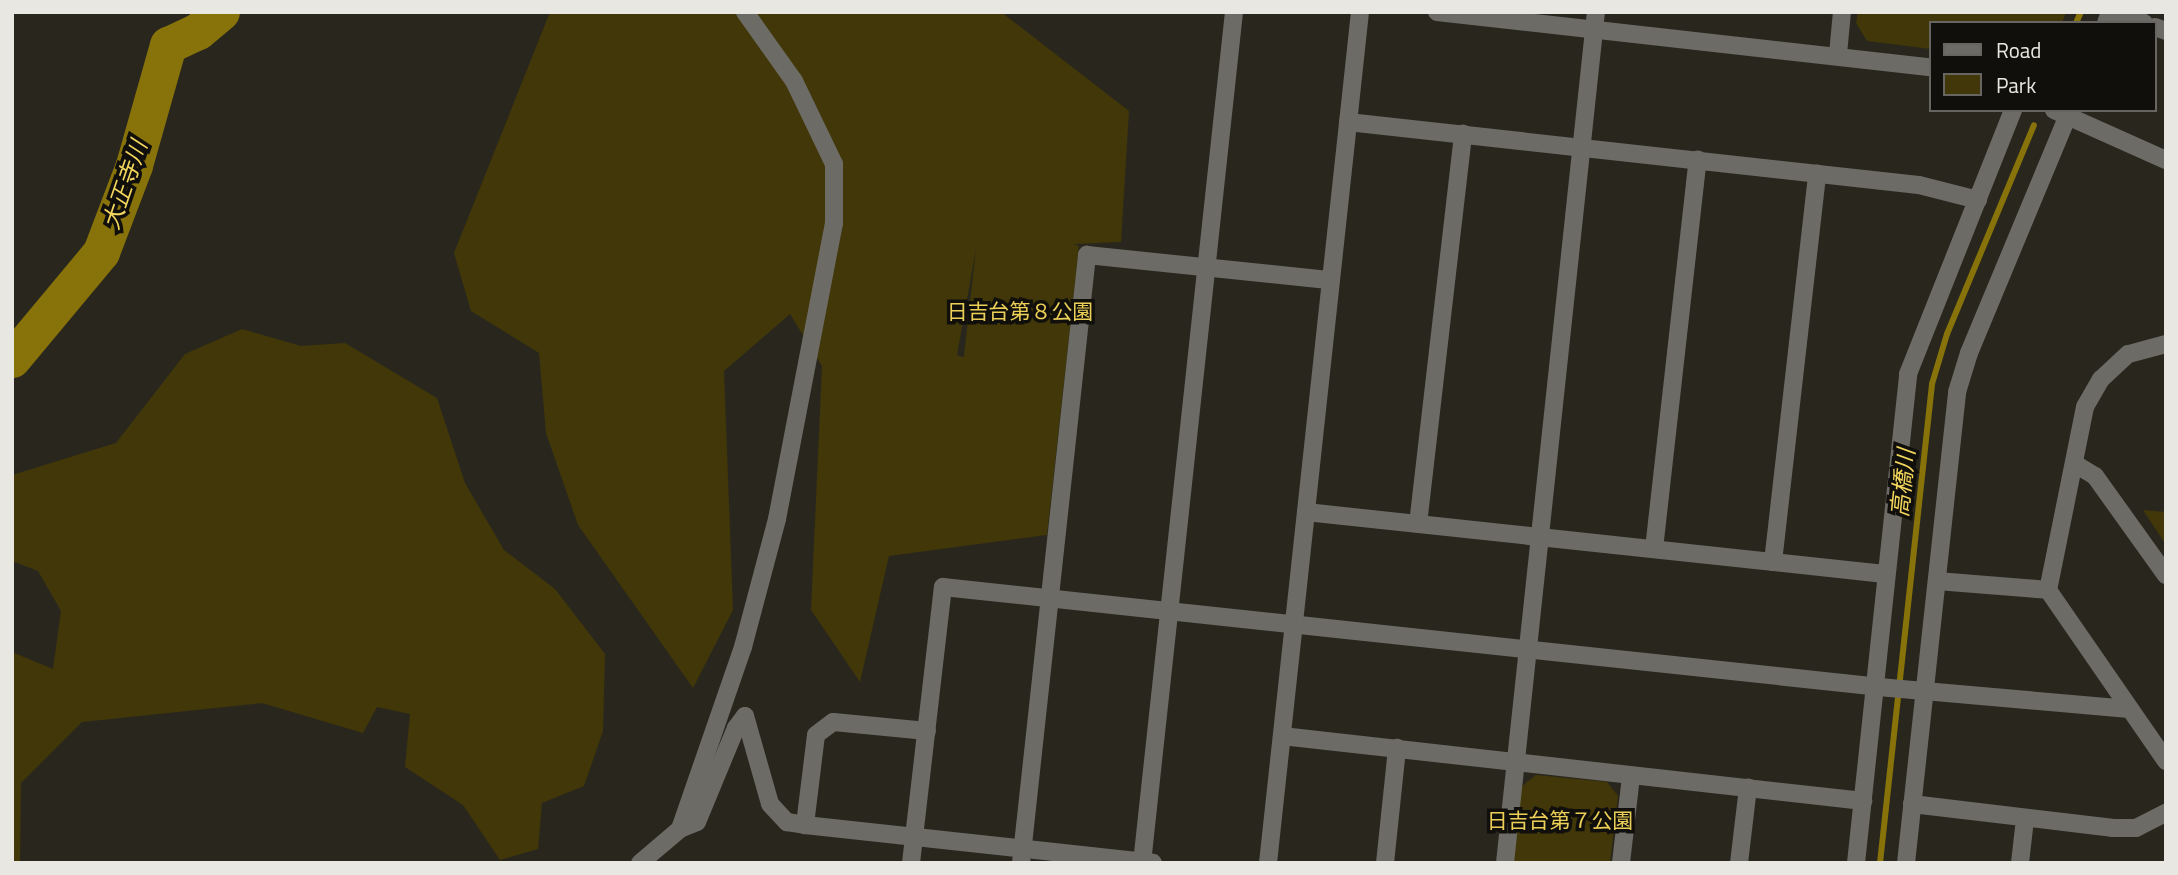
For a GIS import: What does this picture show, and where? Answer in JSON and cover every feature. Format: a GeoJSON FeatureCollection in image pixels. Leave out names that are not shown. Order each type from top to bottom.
{"type":"FeatureCollection","features":[{"type":"Feature","properties":{"kind":"street"},"geometry":{"type":"LineString","coordinates":[[680,829],[758,594],[834,223],[834,164],[794,81],[746,12]]}},
{"type":"Feature","properties":{"kind":"street"},"geometry":{"type":"LineString","coordinates":[[640,863],[680,829],[697,822],[731,739],[745,716],[770,804],[787,822],[914,837],[1022,856],[1146,862],[1169,611],[1234,12]]}},
{"type":"Feature","properties":{"kind":"street"},"geometry":{"type":"LineString","coordinates":[[1268,863],[1360,12]]}},
{"type":"Feature","properties":{"kind":"street"},"geometry":{"type":"LineString","coordinates":[[1437,12],[1595,21],[1930,67]]}},
{"type":"Feature","properties":{"kind":"street"},"geometry":{"type":"LineString","coordinates":[[1838,54],[1842,12]]}},
{"type":"Feature","properties":{"kind":"street"},"geometry":{"type":"LineString","coordinates":[[2117,12],[2139,21]]}},
{"type":"Feature","properties":{"kind":"street"},"geometry":{"type":"LineString","coordinates":[[1505,863],[1595,21]]}},
{"type":"Feature","properties":{"kind":"street"},"geometry":{"type":"LineString","coordinates":[[1856,863],[1863,801],[1891,688],[1885,574],[1909,374],[2013,112]]}},
{"type":"Feature","properties":{"kind":"street"},"geometry":{"type":"LineString","coordinates":[[1906,863],[1957,392],[1969,353],[2064,112],[2166,160]]}},
{"type":"Feature","properties":{"kind":"street"},"geometry":{"type":"LineString","coordinates":[[1348,122],[1919,185],[1978,200]]}},
{"type":"Feature","properties":{"kind":"street"},"geometry":{"type":"LineString","coordinates":[[1418,524],[1463,134]]}},
{"type":"Feature","properties":{"kind":"street"},"geometry":{"type":"LineString","coordinates":[[1654,549],[1698,159]]}},
{"type":"Feature","properties":{"kind":"street"},"geometry":{"type":"LineString","coordinates":[[1773,562],[1817,173]]}},
{"type":"Feature","properties":{"kind":"street"},"geometry":{"type":"LineString","coordinates":[[1022,856],[1087,255],[1331,281]]}},
{"type":"Feature","properties":{"kind":"street"},"geometry":{"type":"LineString","coordinates":[[2166,344],[2128,354],[2101,379],[2085,407],[2048,590],[2166,761]]}},
{"type":"Feature","properties":{"kind":"street"},"geometry":{"type":"LineString","coordinates":[[2075,464],[2095,476],[2166,575]]}},
{"type":"Feature","properties":{"kind":"street"},"geometry":{"type":"LineString","coordinates":[[1306,512],[1885,574]]}},
{"type":"Feature","properties":{"kind":"street"},"geometry":{"type":"LineString","coordinates":[[1937,581],[2048,590]]}},
{"type":"Feature","properties":{"kind":"street"},"geometry":{"type":"LineString","coordinates":[[911,863],[943,587],[1891,688],[2129,709]]}},
{"type":"Feature","properties":{"kind":"street"},"geometry":{"type":"LineString","coordinates":[[804,825],[816,735],[833,722],[926,731]]}},
{"type":"Feature","properties":{"kind":"street"},"geometry":{"type":"LineString","coordinates":[[1282,736],[1863,801]]}},
{"type":"Feature","properties":{"kind":"street"},"geometry":{"type":"LineString","coordinates":[[1385,863],[1397,748]]}},
{"type":"Feature","properties":{"kind":"street"},"geometry":{"type":"LineString","coordinates":[[1621,863],[1631,776]]}},
{"type":"Feature","properties":{"kind":"street"},"geometry":{"type":"LineString","coordinates":[[1739,863],[1748,788]]}},
{"type":"Feature","properties":{"kind":"street"},"geometry":{"type":"LineString","coordinates":[[1912,804],[2025,819],[2136,828],[2166,813]]}},
{"type":"Feature","properties":{"kind":"street"},"geometry":{"type":"LineString","coordinates":[[2020,863],[2025,819]]}},
{"type":"Feature","properties":{"kind":"green space","name":"日吉台第８公園"},"geometry":{"type":"Polygon","coordinates":[[[550,12],[1001,12],[1129,111],[1121,242],[1074,244],[1079,246],[1047,535],[889,556],[860,682],[811,610],[822,366],[790,314],[724,371],[733,610],[693,688],[578,525],[546,433],[539,353],[471,311],[454,253],[550,12]],[[976,249],[957,355],[964,356],[976,249]]]}},
{"type":"Feature","properties":{"kind":"green space"},"geometry":{"type":"Polygon","coordinates":[[[1858,12],[2066,12],[2063,21],[1930,21],[1930,49],[1867,41],[1856,23],[1858,12]]]}},
{"type":"Feature","properties":{"kind":"green space"},"geometry":{"type":"Polygon","coordinates":[[[242,329],[301,346],[345,343],[437,398],[465,483],[504,550],[555,589],[605,654],[603,731],[584,786],[542,803],[538,849],[500,860],[463,805],[405,767],[410,714],[377,707],[363,733],[262,703],[82,722],[21,783],[20,863],[12,863],[12,652],[53,669],[61,611],[38,571],[12,561],[12,475],[116,443],[185,354],[242,329]]]}},
{"type":"Feature","properties":{"kind":"green space"},"geometry":{"type":"Polygon","coordinates":[[[2143,510],[2166,512],[2166,545],[2143,510]]]}},
{"type":"Feature","properties":{"kind":"green space","name":"日吉台第７公園"},"geometry":{"type":"Polygon","coordinates":[[[1536,775],[1607,782],[1618,796],[1610,863],[1513,863],[1521,787],[1536,775]]]}},
{"type":"Feature","properties":{"kind":"waterway","name":"大正寺川"},"geometry":{"type":"LineString","coordinates":[[12,359],[101,252],[134,165],[168,45],[198,31],[221,12]]}},
{"type":"Feature","properties":{"kind":"waterway","name":"高橋川"},"geometry":{"type":"LineString","coordinates":[[2077,21],[2081,12]]}},
{"type":"Feature","properties":{"kind":"waterway","name":"高橋川"},"geometry":{"type":"LineString","coordinates":[[1880,863],[1932,384],[1947,334],[2034,125]]}}]}
